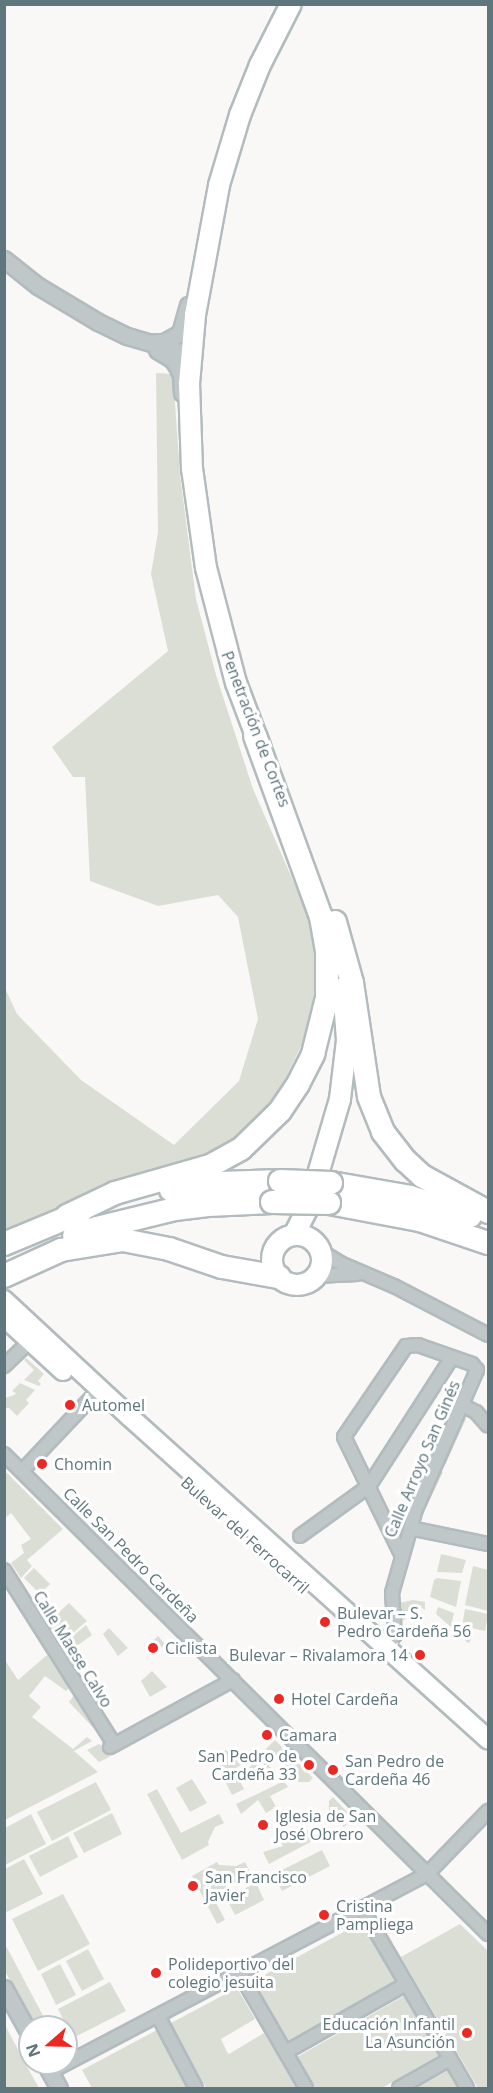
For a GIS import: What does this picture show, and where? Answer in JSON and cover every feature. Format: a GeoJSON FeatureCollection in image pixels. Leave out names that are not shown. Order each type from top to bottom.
{"type":"FeatureCollection","features":[{"type":"Feature","properties":{"kind":"highway"},"geometry":{"type":"LineString","coordinates":[[255,736],[301,828],[330,902],[352,983],[369,1097],[383,1132],[406,1161],[422,1176],[489,1212]]}},
{"type":"Feature","properties":{"kind":"highway"},"geometry":{"type":"LineString","coordinates":[[4,1266],[23,1248],[68,1216],[107,1196],[210,1166],[242,1149],[280,1111],[298,1084],[313,1054],[327,998],[327,951],[321,917],[255,736]]}},
{"type":"Feature","properties":{"kind":"highway"},"geometry":{"type":"LineString","coordinates":[[68,1216],[116,1202],[198,1185],[280,1181],[323,1198],[420,1220],[489,1243]]}},
{"type":"Feature","properties":{"kind":"highway"},"geometry":{"type":"LineString","coordinates":[[4,1276],[23,1248],[175,1209],[208,1205],[272,1203],[323,1198],[410,1197],[489,1222]]}},
{"type":"Feature","properties":{"kind":"highway"},"geometry":{"type":"LineString","coordinates":[[23,1248],[61,1250],[123,1240],[169,1249],[222,1267],[279,1277]]}},
{"type":"Feature","properties":{"kind":"main road","name":"Penetración de Cortes"},"geometry":{"type":"LineString","coordinates":[[291,4],[260,64],[240,115],[219,185],[204,254],[189,393],[192,469],[206,568],[218,624],[255,736],[328,911],[342,977],[346,1040],[340,1099],[323,1198],[308,1241]]}},
{"type":"Feature","properties":{"kind":"main road"},"geometry":{"type":"LineString","coordinates":[[280,1241],[308,1241],[322,1264],[316,1276],[302,1284],[286,1282],[279,1277],[272,1263],[275,1248],[280,1241]]}},
{"type":"Feature","properties":{"kind":"main road","name":"Bulevar del Ferrocarril"},"geometry":{"type":"LineString","coordinates":[[4,1300],[390,1641],[489,1739]]}},
{"type":"Feature","properties":{"kind":"main road","name":"Bulevar del Ferrocarril"},"geometry":{"type":"LineString","coordinates":[[4,1317],[26,1344],[92,1397],[489,1750]]}},
{"type":"Feature","properties":{"kind":"street"},"geometry":{"type":"LineString","coordinates":[[144,342],[164,342],[180,333],[204,254]]}},
{"type":"Feature","properties":{"kind":"street"},"geometry":{"type":"LineString","coordinates":[[4,260],[79,312],[115,331],[144,342],[192,355]]}},
{"type":"Feature","properties":{"kind":"street"},"geometry":{"type":"LineString","coordinates":[[144,342],[172,359],[181,375],[184,433],[192,469]]}},
{"type":"Feature","properties":{"kind":"street"},"geometry":{"type":"LineString","coordinates":[[308,1241],[361,1274],[394,1286],[489,1335]]}},
{"type":"Feature","properties":{"kind":"street"},"geometry":{"type":"LineString","coordinates":[[316,1276],[361,1274]]}},
{"type":"Feature","properties":{"kind":"street","name":"Bulevar del Ferrocarril"},"geometry":{"type":"LineString","coordinates":[[4,1306],[63,1361],[73,1363]]}},
{"type":"Feature","properties":{"kind":"street"},"geometry":{"type":"LineString","coordinates":[[4,1366],[26,1344]]}},
{"type":"Feature","properties":{"kind":"street"},"geometry":{"type":"LineString","coordinates":[[300,1536],[369,1486],[452,1357],[430,1348],[406,1346],[344,1437],[369,1486],[401,1554]]}},
{"type":"Feature","properties":{"kind":"street","name":"Calle Arroyo San Ginés"},"geometry":{"type":"LineString","coordinates":[[390,1641],[392,1593],[401,1554],[477,1370],[472,1364],[452,1357]]}},
{"type":"Feature","properties":{"kind":"street"},"geometry":{"type":"LineString","coordinates":[[22,1471],[92,1397]]}},
{"type":"Feature","properties":{"kind":"street"},"geometry":{"type":"LineString","coordinates":[[462,1405],[476,1412],[489,1426]]}},
{"type":"Feature","properties":{"kind":"street","name":"Calle San Pedro Cardeña"},"geometry":{"type":"LineString","coordinates":[[4,1454],[489,1934]]}},
{"type":"Feature","properties":{"kind":"street"},"geometry":{"type":"LineString","coordinates":[[410,1528],[489,1544]]}},
{"type":"Feature","properties":{"kind":"street","name":"Calle Maese Calvo"},"geometry":{"type":"LineString","coordinates":[[4,1570],[112,1746],[233,1680]]}},
{"type":"Feature","properties":{"kind":"street"},"geometry":{"type":"LineString","coordinates":[[78,2054],[240,1974],[427,1874],[489,1811]]}},
{"type":"Feature","properties":{"kind":"street"},"geometry":{"type":"LineString","coordinates":[[362,1908],[467,2088]]}},
{"type":"Feature","properties":{"kind":"street"},"geometry":{"type":"LineString","coordinates":[[240,1974],[306,2088]]}},
{"type":"Feature","properties":{"kind":"street"},"geometry":{"type":"LineString","coordinates":[[286,2052],[406,1984]]}},
{"type":"Feature","properties":{"kind":"street"},"geometry":{"type":"LineString","coordinates":[[4,1988],[19,2015]]}},
{"type":"Feature","properties":{"kind":"street"},"geometry":{"type":"LineString","coordinates":[[158,2016],[196,2088]]}},
{"type":"Feature","properties":{"kind":"street"},"geometry":{"type":"LineString","coordinates":[[399,2088],[450,2059]]}},
{"type":"Feature","properties":{"kind":"shaded area"},"geometry":{"type":"Polygon","coordinates":[[[156,373],[173,374],[180,475],[196,599],[216,675],[253,789],[315,931],[317,974],[314,1006],[304,1040],[271,1108],[234,1142],[178,1171],[5,1234],[4,986],[17,1014],[81,1080],[174,1145],[239,1081],[258,1019],[238,917],[218,895],[158,906],[90,881],[85,777],[73,777],[52,747],[168,651],[151,574],[158,532],[156,373]]]}},
{"type":"Feature","properties":{"kind":"shaded area"},"geometry":{"type":"Polygon","coordinates":[[[26,1358],[44,1374],[38,1381],[41,1384],[39,1386],[24,1380],[34,1370],[24,1360],[26,1358]]]}},
{"type":"Feature","properties":{"kind":"shaded area"},"geometry":{"type":"Polygon","coordinates":[[[20,1383],[35,1390],[26,1400],[29,1403],[17,1416],[9,1408],[5,1408],[5,1398],[16,1393],[12,1391],[20,1383]]]}},
{"type":"Feature","properties":{"kind":"shaded area"},"geometry":{"type":"Polygon","coordinates":[[[461,1417],[466,1419],[445,1465],[441,1463],[461,1417]]]}},
{"type":"Feature","properties":{"kind":"shaded area"},"geometry":{"type":"Polygon","coordinates":[[[439,1469],[443,1472],[423,1514],[420,1513],[439,1469]]]}},
{"type":"Feature","properties":{"kind":"shaded area"},"geometry":{"type":"Polygon","coordinates":[[[5,1471],[63,1529],[27,1560],[32,1566],[21,1578],[11,1563],[24,1553],[21,1545],[31,1539],[11,1513],[5,1518],[5,1471]]]}},
{"type":"Feature","properties":{"kind":"shaded area"},"geometry":{"type":"Polygon","coordinates":[[[441,1554],[466,1560],[462,1573],[437,1572],[441,1554]]]}},
{"type":"Feature","properties":{"kind":"shaded area"},"geometry":{"type":"Polygon","coordinates":[[[473,1566],[488,1570],[488,1611],[465,1605],[473,1566]]]}},
{"type":"Feature","properties":{"kind":"shaded area"},"geometry":{"type":"Polygon","coordinates":[[[34,1568],[50,1584],[40,1594],[24,1578],[34,1568]]]}},
{"type":"Feature","properties":{"kind":"shaded area"},"geometry":{"type":"Polygon","coordinates":[[[437,1578],[461,1581],[456,1607],[430,1597],[434,1580],[437,1578]]]}},
{"type":"Feature","properties":{"kind":"shaded area"},"geometry":{"type":"Polygon","coordinates":[[[413,1600],[425,1602],[425,1610],[418,1605],[402,1622],[399,1603],[413,1600]]]}},
{"type":"Feature","properties":{"kind":"shaded area"},"geometry":{"type":"Polygon","coordinates":[[[69,1603],[87,1621],[60,1644],[42,1614],[50,1605],[58,1613],[69,1603]]]}},
{"type":"Feature","properties":{"kind":"shaded area"},"geometry":{"type":"Polygon","coordinates":[[[438,1607],[454,1613],[451,1627],[436,1614],[438,1607]]]}},
{"type":"Feature","properties":{"kind":"shaded area"},"geometry":{"type":"Polygon","coordinates":[[[465,1609],[488,1614],[485,1631],[462,1626],[465,1609]]]}},
{"type":"Feature","properties":{"kind":"shaded area"},"geometry":{"type":"Polygon","coordinates":[[[86,1625],[92,1635],[67,1653],[62,1645],[86,1625]]]}},
{"type":"Feature","properties":{"kind":"shaded area"},"geometry":{"type":"Polygon","coordinates":[[[455,1627],[472,1632],[470,1642],[468,1643],[453,1629],[455,1627]]]}},
{"type":"Feature","properties":{"kind":"shaded area"},"geometry":{"type":"Polygon","coordinates":[[[109,1628],[128,1648],[118,1656],[103,1634],[109,1628]]]}},
{"type":"Feature","properties":{"kind":"shaded area"},"geometry":{"type":"Polygon","coordinates":[[[158,1636],[165,1644],[152,1656],[146,1648],[158,1636]]]}},
{"type":"Feature","properties":{"kind":"shaded area"},"geometry":{"type":"Polygon","coordinates":[[[47,1655],[69,1688],[66,1691],[45,1676],[29,1696],[41,1707],[32,1717],[73,1749],[87,1737],[92,1741],[74,1751],[98,1772],[5,1820],[5,1660],[18,1680],[47,1655]]]}},
{"type":"Feature","properties":{"kind":"shaded area"},"geometry":{"type":"Polygon","coordinates":[[[152,1671],[167,1687],[150,1697],[141,1681],[152,1671]]]}},
{"type":"Feature","properties":{"kind":"shaded area"},"geometry":{"type":"Polygon","coordinates":[[[74,1695],[94,1725],[101,1736],[69,1702],[74,1695]]]}},
{"type":"Feature","properties":{"kind":"shaded area"},"geometry":{"type":"Polygon","coordinates":[[[275,1740],[313,1778],[309,1782],[299,1782],[266,1749],[275,1740]]]}},
{"type":"Feature","properties":{"kind":"shaded area"},"geometry":{"type":"Polygon","coordinates":[[[99,1744],[115,1754],[99,1762],[87,1750],[99,1744]]]}},
{"type":"Feature","properties":{"kind":"shaded area"},"geometry":{"type":"Polygon","coordinates":[[[226,1750],[241,1765],[234,1769],[244,1789],[232,1795],[213,1757],[226,1750]]]}},
{"type":"Feature","properties":{"kind":"shaded area"},"geometry":{"type":"Polygon","coordinates":[[[260,1757],[277,1774],[257,1783],[249,1768],[260,1757]]]}},
{"type":"Feature","properties":{"kind":"shaded area"},"geometry":{"type":"Polygon","coordinates":[[[192,1779],[207,1803],[190,1812],[176,1788],[192,1779]]]}},
{"type":"Feature","properties":{"kind":"shaded area"},"geometry":{"type":"Polygon","coordinates":[[[284,1781],[288,1787],[270,1796],[276,1807],[266,1813],[258,1800],[241,1814],[236,1804],[284,1781]]]}},
{"type":"Feature","properties":{"kind":"shaded area"},"geometry":{"type":"Polygon","coordinates":[[[96,1782],[111,1810],[52,1841],[37,1812],[96,1782]]]}},
{"type":"Feature","properties":{"kind":"shaded area"},"geometry":{"type":"Polygon","coordinates":[[[157,1789],[181,1833],[219,1814],[224,1823],[215,1827],[208,1842],[209,1845],[182,1860],[147,1794],[157,1789]]]}},
{"type":"Feature","properties":{"kind":"shaded area"},"geometry":{"type":"Polygon","coordinates":[[[333,1797],[353,1818],[344,1827],[329,1812],[329,1801],[333,1797]]]}},
{"type":"Feature","properties":{"kind":"shaded area"},"geometry":{"type":"Polygon","coordinates":[[[112,1813],[122,1834],[84,1853],[73,1833],[112,1813]]]}},
{"type":"Feature","properties":{"kind":"shaded area"},"geometry":{"type":"Polygon","coordinates":[[[31,1814],[46,1844],[5,1865],[5,1828],[31,1814]]]}},
{"type":"Feature","properties":{"kind":"shaded area"},"geometry":{"type":"Polygon","coordinates":[[[286,1827],[292,1838],[311,1829],[316,1839],[269,1864],[263,1852],[283,1846],[276,1833],[286,1827]]]}},
{"type":"Feature","properties":{"kind":"shaded area"},"geometry":{"type":"Polygon","coordinates":[[[68,1836],[78,1857],[40,1877],[29,1856],[68,1836]]]}},
{"type":"Feature","properties":{"kind":"shaded area"},"geometry":{"type":"Polygon","coordinates":[[[322,1850],[330,1866],[282,1891],[274,1874],[322,1850]]]}},
{"type":"Feature","properties":{"kind":"shaded area"},"geometry":{"type":"Polygon","coordinates":[[[24,1859],[43,1894],[7,1912],[5,1908],[5,1869],[24,1859]]]}},
{"type":"Feature","properties":{"kind":"shaded area"},"geometry":{"type":"Polygon","coordinates":[[[217,1862],[219,1865],[236,1866],[245,1862],[251,1874],[212,1895],[225,1920],[217,1924],[192,1876],[217,1862]]]}},
{"type":"Feature","properties":{"kind":"shaded area"},"geometry":{"type":"Polygon","coordinates":[[[256,1883],[264,1900],[235,1915],[226,1898],[256,1883]]]}},
{"type":"Feature","properties":{"kind":"shaded area"},"geometry":{"type":"Polygon","coordinates":[[[63,1894],[90,1944],[38,1971],[12,1919],[63,1894]]]}},
{"type":"Feature","properties":{"kind":"shaded area"},"geometry":{"type":"Polygon","coordinates":[[[362,1922],[396,1981],[288,2042],[253,1981],[362,1922]]]}},
{"type":"Feature","properties":{"kind":"shaded area"},"geometry":{"type":"Polygon","coordinates":[[[460,1924],[488,1951],[488,2088],[478,2088],[401,1957],[460,1924]]]}},
{"type":"Feature","properties":{"kind":"shaded area"},"geometry":{"type":"Polygon","coordinates":[[[5,1944],[43,2015],[29,2015],[5,1971],[5,1944]]]}},
{"type":"Feature","properties":{"kind":"shaded area"},"geometry":{"type":"Polygon","coordinates":[[[88,1949],[104,1979],[82,1991],[66,1961],[88,1949]]]}},
{"type":"Feature","properties":{"kind":"shaded area"},"geometry":{"type":"Polygon","coordinates":[[[60,1964],[76,1995],[56,2005],[41,1974],[60,1964]]]}},
{"type":"Feature","properties":{"kind":"shaded area"},"geometry":{"type":"Polygon","coordinates":[[[110,1982],[126,2011],[78,2035],[78,2015],[61,2015],[58,2009],[110,1982]]]}},
{"type":"Feature","properties":{"kind":"shaded area"},"geometry":{"type":"Polygon","coordinates":[[[237,1988],[255,2019],[221,2039],[227,2052],[229,2054],[264,2033],[296,2088],[206,2088],[171,2023],[237,1988]]]}},
{"type":"Feature","properties":{"kind":"shaded area"},"geometry":{"type":"Polygon","coordinates":[[[404,1996],[439,2055],[382,2088],[315,2088],[297,2057],[404,1996]]]}},
{"type":"Feature","properties":{"kind":"shaded area"},"geometry":{"type":"Polygon","coordinates":[[[5,2025],[18,2050],[18,2075],[32,2075],[39,2088],[5,2088],[5,2025]]]}},
{"type":"Feature","properties":{"kind":"shaded area"},"geometry":{"type":"Polygon","coordinates":[[[157,2030],[188,2088],[92,2088],[82,2070],[157,2030]]]}},
{"type":"Feature","properties":{"kind":"shaded area"},"geometry":{"type":"Polygon","coordinates":[[[449,2070],[460,2088],[416,2088],[431,2080],[449,2070]]]}},
{"type":"Feature","properties":{"kind":"place","name":"Automel"},"geometry":{"type":"Point","coordinates":[70,1405]}},
{"type":"Feature","properties":{"kind":"place","name":"Chomin"},"geometry":{"type":"Point","coordinates":[42,1464]}},
{"type":"Feature","properties":{"kind":"place","name":"Bulevar – S. Pedro Cardeña 56"},"geometry":{"type":"Point","coordinates":[325,1622]}},
{"type":"Feature","properties":{"kind":"place","name":"Ciclista"},"geometry":{"type":"Point","coordinates":[153,1648]}},
{"type":"Feature","properties":{"kind":"place","name":"Bulevar – Rivalamora 14"},"geometry":{"type":"Point","coordinates":[420,1655]}},
{"type":"Feature","properties":{"kind":"place","name":"Hotel Cardeña"},"geometry":{"type":"Point","coordinates":[279,1699]}},
{"type":"Feature","properties":{"kind":"place","name":"Camara"},"geometry":{"type":"Point","coordinates":[267,1735]}},
{"type":"Feature","properties":{"kind":"place","name":"San Pedro de Cardeña 33"},"geometry":{"type":"Point","coordinates":[309,1765]}},
{"type":"Feature","properties":{"kind":"place","name":"San Pedro de Cardeña 46"},"geometry":{"type":"Point","coordinates":[333,1770]}},
{"type":"Feature","properties":{"kind":"place","name":"Iglesia de San José Obrero"},"geometry":{"type":"Point","coordinates":[263,1825]}},
{"type":"Feature","properties":{"kind":"place","name":"San Francisco Javier"},"geometry":{"type":"Point","coordinates":[193,1886]}},
{"type":"Feature","properties":{"kind":"place","name":"Cristina Pampliega"},"geometry":{"type":"Point","coordinates":[324,1915]}},
{"type":"Feature","properties":{"kind":"place","name":"Polideportivo del colegio jesuita"},"geometry":{"type":"Point","coordinates":[156,1973]}},
{"type":"Feature","properties":{"kind":"place","name":"Educación Infantil La Asunción"},"geometry":{"type":"Point","coordinates":[467,2033]}}]}
